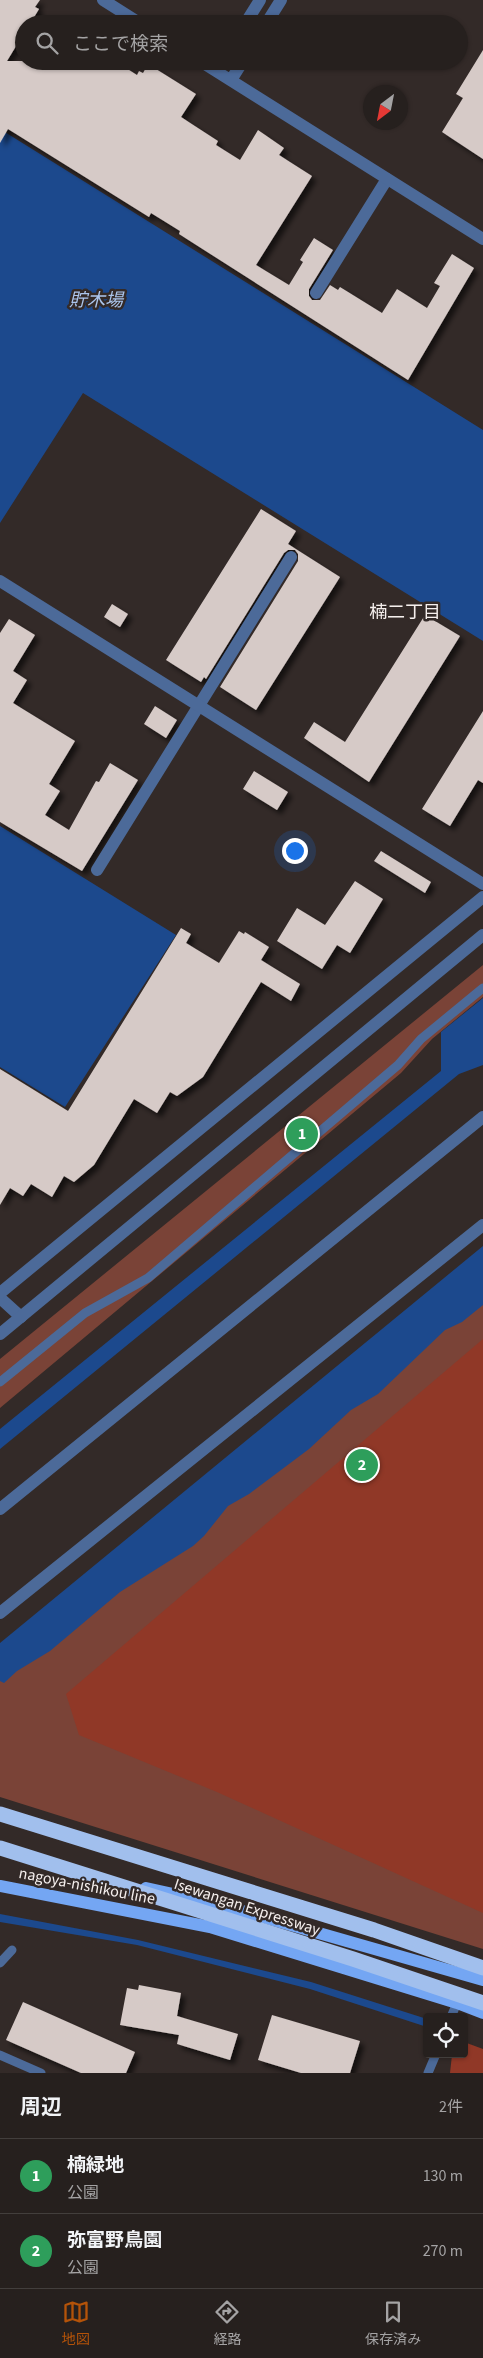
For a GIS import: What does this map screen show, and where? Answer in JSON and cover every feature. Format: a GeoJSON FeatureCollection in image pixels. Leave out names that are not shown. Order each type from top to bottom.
{"type":"FeatureCollection","features":[{"type":"Feature","properties":{"kind":"highway","name":"Isewangan Expressway"},"geometry":{"type":"LineString","coordinates":[[0,1814],[364,1927],[483,1968]]}},
{"type":"Feature","properties":{"kind":"highway","name":"Isewangan Expressway"},"geometry":{"type":"LineString","coordinates":[[0,1848],[324,1950],[483,2003]]}},
{"type":"Feature","properties":{"kind":"main road","name":"nagoya-nishikou line"},"geometry":{"type":"LineString","coordinates":[[0,1856],[214,1903],[483,1980]]}},
{"type":"Feature","properties":{"kind":"main road","name":"nagoya-nishikou line"},"geometry":{"type":"LineString","coordinates":[[0,1886],[210,1928],[457,2002],[483,2013]]}},
{"type":"Feature","properties":{"kind":"street"},"geometry":{"type":"LineString","coordinates":[[103,0],[127,15]]}},
{"type":"Feature","properties":{"kind":"street"},"geometry":{"type":"LineString","coordinates":[[251,15],[260,0]]}},
{"type":"Feature","properties":{"kind":"street"},"geometry":{"type":"LineString","coordinates":[[272,15],[281,0]]}},
{"type":"Feature","properties":{"kind":"street"},"geometry":{"type":"LineString","coordinates":[[222,70],[231,80],[483,239]]}},
{"type":"Feature","properties":{"kind":"street"},"geometry":{"type":"LineString","coordinates":[[231,80],[237,70]]}},
{"type":"Feature","properties":{"kind":"street"},"geometry":{"type":"LineString","coordinates":[[316,293],[387,178]]}},
{"type":"Feature","properties":{"kind":"street"},"geometry":{"type":"LineString","coordinates":[[97,870],[291,557]]}},
{"type":"Feature","properties":{"kind":"street"},"geometry":{"type":"LineString","coordinates":[[0,581],[483,884]]}},
{"type":"Feature","properties":{"kind":"street"},"geometry":{"type":"LineString","coordinates":[[0,1293],[483,896]]}},
{"type":"Feature","properties":{"kind":"street"},"geometry":{"type":"LineString","coordinates":[[0,1334],[483,935]]}},
{"type":"Feature","properties":{"kind":"street"},"geometry":{"type":"LineString","coordinates":[[0,1509],[483,1117]]}},
{"type":"Feature","properties":{"kind":"street"},"geometry":{"type":"LineString","coordinates":[[0,1613],[483,1226]]}},
{"type":"Feature","properties":{"kind":"street"},"geometry":{"type":"LineString","coordinates":[[0,1298],[21,1317]]}},
{"type":"Feature","properties":{"kind":"lane"},"geometry":{"type":"LineString","coordinates":[[0,1382],[85,1313],[148,1278],[398,1065],[421,1039],[483,988]]}},
{"type":"Feature","properties":{"kind":"lane"},"geometry":{"type":"LineString","coordinates":[[0,1963],[12,1950]]}},
{"type":"Feature","properties":{"kind":"lane"},"geometry":{"type":"LineString","coordinates":[[453,2013],[457,2002]]}},
{"type":"Feature","properties":{"kind":"lane"},"geometry":{"type":"LineString","coordinates":[[0,2055],[41,2073]]}},
{"type":"Feature","properties":{"kind":"lane"},"geometry":{"type":"LineString","coordinates":[[428,2073],[434,2058]]}},
{"type":"Feature","properties":{"kind":"shaded area"},"geometry":{"type":"Polygon","coordinates":[[[483,965],[483,997],[432,1039],[401,1073],[0,1408],[0,1359],[483,965]]]}},
{"type":"Feature","properties":{"kind":"shaded area"},"geometry":{"type":"Polygon","coordinates":[[[483,1268],[483,1949],[0,1797],[0,1662],[483,1268]]]}},
{"type":"Feature","properties":{"kind":"shaded area"},"geometry":{"type":"Polygon","coordinates":[[[483,1339],[483,1913],[217,1792],[79,1735],[66,1694],[483,1339]]]}},
{"type":"Feature","properties":{"kind":"shaded area"},"geometry":{"type":"Polygon","coordinates":[[[468,2043],[483,2049],[483,2073],[450,2073],[452,2058],[468,2058],[468,2043]]]}},
{"type":"Feature","properties":{"kind":"water","name":"貯木場"},"geometry":{"type":"Polygon","coordinates":[[[0,129],[483,430],[483,641],[83,393],[0,523],[0,129]]]}},
{"type":"Feature","properties":{"kind":"water"},"geometry":{"type":"Polygon","coordinates":[[[0,826],[176,935],[65,1107],[0,1067],[0,826]]]}},
{"type":"Feature","properties":{"kind":"water"},"geometry":{"type":"Polygon","coordinates":[[[483,998],[483,1065],[459,1074],[0,1449],[0,1429],[441,1071],[441,1032],[483,998]]]}},
{"type":"Feature","properties":{"kind":"water"},"geometry":{"type":"Polygon","coordinates":[[[483,1246],[483,1305],[462,1322],[445,1330],[378,1394],[351,1410],[309,1449],[249,1494],[228,1506],[204,1536],[193,1546],[120,1592],[50,1651],[17,1671],[4,1683],[0,1681],[0,1643],[483,1246]]]}},
{"type":"Feature","properties":{"kind":"water"},"geometry":{"type":"Polygon","coordinates":[[[0,1914],[138,1940],[311,1982],[423,2018],[423,2026],[310,1989],[137,1945],[0,1922],[0,1914]]]}},
{"type":"Feature","properties":{"kind":"building"},"geometry":{"type":"Polygon","coordinates":[[[0,0],[40,0],[35,7],[39,9],[35,15],[15,15],[15,48],[7,61],[15,61],[15,70],[129,70],[137,75],[139,71],[143,73],[145,70],[158,70],[196,94],[181,117],[218,141],[216,145],[240,160],[258,130],[284,148],[279,155],[312,176],[256,265],[289,285],[303,262],[300,260],[314,238],[333,250],[309,289],[309,296],[312,300],[320,300],[330,285],[338,290],[340,287],[382,313],[397,289],[427,308],[440,286],[434,283],[452,254],[474,268],[408,380],[179,234],[180,231],[151,213],[149,217],[8,129],[0,143],[0,0]]]}},
{"type":"Feature","properties":{"kind":"building"},"geometry":{"type":"Polygon","coordinates":[[[483,50],[483,159],[442,132],[463,98],[456,94],[483,50]]]}},
{"type":"Feature","properties":{"kind":"building"},"geometry":{"type":"Polygon","coordinates":[[[261,509],[296,531],[288,544],[340,577],[256,710],[220,687],[298,561],[298,554],[295,550],[288,550],[284,553],[206,679],[204,677],[201,682],[166,660],[261,509]]]}},
{"type":"Feature","properties":{"kind":"building"},"geometry":{"type":"Polygon","coordinates":[[[112,604],[128,614],[120,627],[104,617],[112,604]]]}},
{"type":"Feature","properties":{"kind":"building"},"geometry":{"type":"Polygon","coordinates":[[[425,615],[460,636],[369,782],[304,738],[314,722],[345,742],[425,615]]]}},
{"type":"Feature","properties":{"kind":"building"},"geometry":{"type":"Polygon","coordinates":[[[9,619],[35,635],[13,671],[27,680],[13,703],[75,741],[49,784],[60,791],[45,815],[69,830],[96,781],[99,782],[110,763],[138,780],[82,871],[0,822],[0,633],[9,619]]]}},
{"type":"Feature","properties":{"kind":"building"},"geometry":{"type":"Polygon","coordinates":[[[155,706],[177,720],[166,738],[144,724],[155,706]]]}},
{"type":"Feature","properties":{"kind":"building"},"geometry":{"type":"Polygon","coordinates":[[[483,711],[483,783],[478,780],[450,826],[422,809],[483,711]]]}},
{"type":"Feature","properties":{"kind":"building"},"geometry":{"type":"Polygon","coordinates":[[[254,771],[288,792],[277,810],[243,789],[254,771]]]}},
{"type":"Feature","properties":{"kind":"building"},"geometry":{"type":"Polygon","coordinates":[[[381,851],[431,882],[425,893],[374,861],[381,851]]]}},
{"type":"Feature","properties":{"kind":"building"},"geometry":{"type":"Polygon","coordinates":[[[355,881],[383,899],[350,953],[337,945],[322,969],[277,941],[297,908],[325,925],[355,881]]]}},
{"type":"Feature","properties":{"kind":"building"},"geometry":{"type":"Polygon","coordinates":[[[181,928],[191,934],[186,943],[219,963],[239,931],[244,934],[245,932],[269,947],[261,960],[300,984],[291,1001],[261,982],[203,1077],[177,1096],[170,1092],[157,1113],[134,1099],[94,1165],[74,1182],[64,1176],[52,1197],[31,1184],[23,1196],[10,1188],[0,1205],[0,1069],[68,1111],[181,928]]]}},
{"type":"Feature","properties":{"kind":"building"},"geometry":{"type":"Polygon","coordinates":[[[139,1985],[181,1993],[177,2016],[238,2034],[230,2060],[177,2044],[179,2035],[120,2025],[127,1988],[138,1990],[139,1985]]]}},
{"type":"Feature","properties":{"kind":"building"},"geometry":{"type":"Polygon","coordinates":[[[23,2002],[135,2052],[126,2073],[81,2073],[6,2040],[23,2002]]]}},
{"type":"Feature","properties":{"kind":"building"},"geometry":{"type":"Polygon","coordinates":[[[272,2015],[360,2041],[350,2073],[301,2073],[258,2060],[272,2015]]]}},
{"type":"Feature","properties":{"kind":"place","name":"楠緑地"},"geometry":{"type":"Point","coordinates":[302,1134]}},
{"type":"Feature","properties":{"kind":"place","name":"弥富野鳥園"},"geometry":{"type":"Point","coordinates":[362,1465]}},
{"type":"Feature","properties":{"kind":"district","name":"楠二丁目"},"geometry":{"type":"Point","coordinates":[405,612]}}]}
